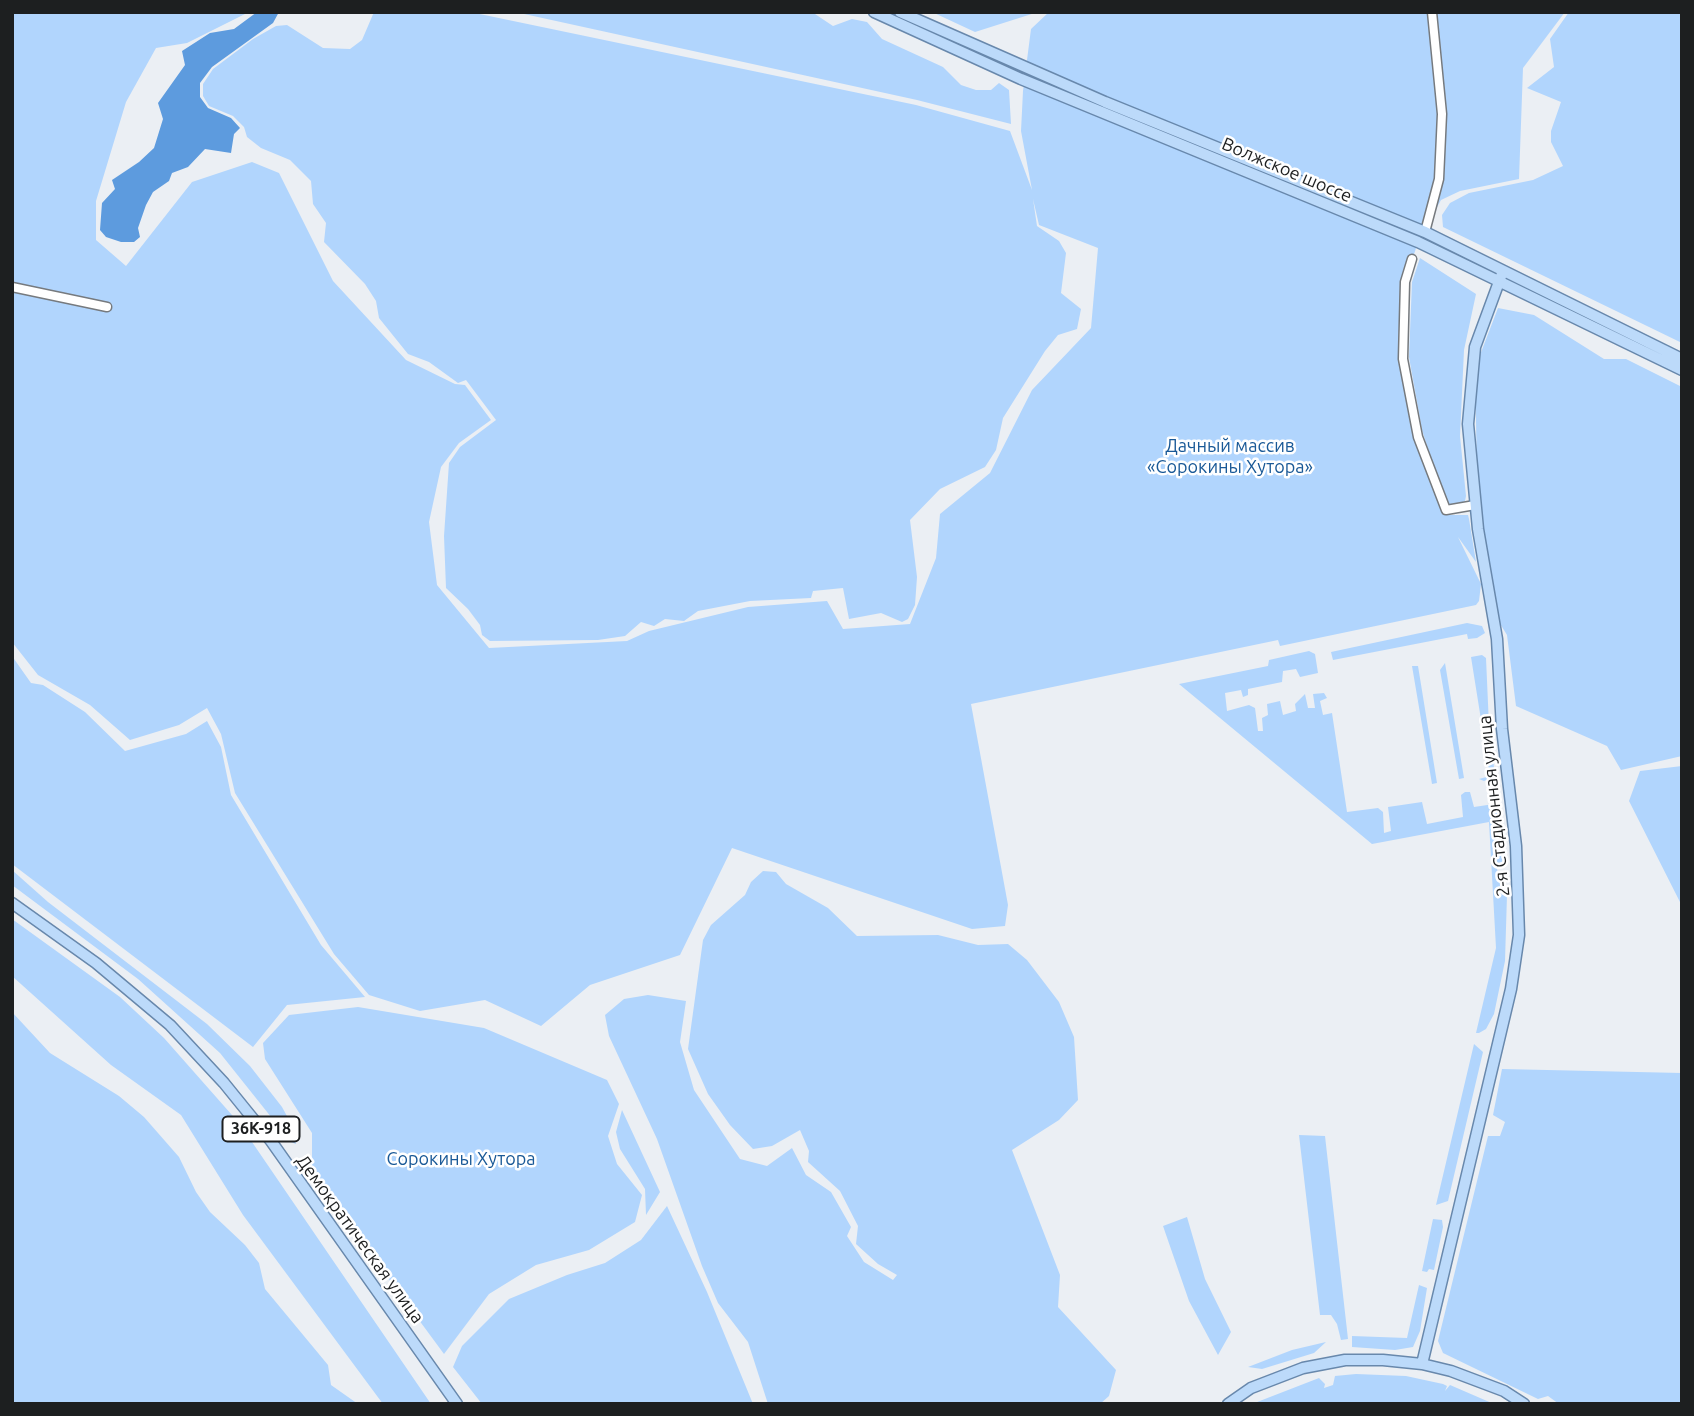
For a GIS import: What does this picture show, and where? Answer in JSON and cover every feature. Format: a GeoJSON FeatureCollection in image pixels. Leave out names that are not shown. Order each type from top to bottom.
{"type":"FeatureCollection","features":[{"type":"Feature","properties":{"kind":"main road","name":"Волжское шоссе"},"geometry":{"type":"LineString","coordinates":[[874,12],[1021,79],[1418,242],[1682,370]]}},
{"type":"Feature","properties":{"kind":"main road","name":"Волжское шоссе"},"geometry":{"type":"LineString","coordinates":[[900,12],[1044,77],[1425,232],[1682,359]]}},
{"type":"Feature","properties":{"kind":"main road","name":"2-я Стадионная улица"},"geometry":{"type":"LineString","coordinates":[[1422,1364],[1511,989],[1519,935],[1516,846],[1502,729],[1497,639],[1475,505],[1468,424],[1475,347],[1503,271]]}},
{"type":"Feature","properties":{"kind":"main road","name":"Демократическая улица"},"geometry":{"type":"LineString","coordinates":[[12,902],[96,964],[170,1025],[225,1083],[286,1162],[457,1404]]}},
{"type":"Feature","properties":{"kind":"main road"},"geometry":{"type":"LineString","coordinates":[[1228,1404],[1251,1388],[1303,1368],[1345,1360],[1422,1364],[1480,1381],[1524,1404]]}},
{"type":"Feature","properties":{"kind":"street"},"geometry":{"type":"LineString","coordinates":[[1425,232],[1439,179],[1442,114],[1432,12]]}},
{"type":"Feature","properties":{"kind":"street"},"geometry":{"type":"LineString","coordinates":[[1412,259],[1405,282],[1403,359],[1418,437],[1446,510],[1475,505]]}},
{"type":"Feature","properties":{"kind":"street"},"geometry":{"type":"LineString","coordinates":[[12,287],[107,307]]}},
{"type":"Feature","properties":{"kind":"green space","name":"Дачный массив «Сорокины Хутора»"},"geometry":{"type":"Polygon","coordinates":[[[12,12],[249,12],[187,43],[156,48],[126,102],[96,201],[96,240],[126,266],[192,182],[252,162],[279,173],[333,281],[406,360],[455,384],[465,385],[491,420],[459,443],[441,467],[429,522],[437,585],[489,648],[627,641],[649,631],[748,607],[827,601],[843,629],[910,624],[936,558],[940,514],[990,473],[1032,390],[1091,328],[1098,248],[1039,225],[1033,199],[1037,226],[1059,241],[1066,253],[1061,293],[1081,309],[1077,329],[1058,335],[1045,351],[1003,418],[996,450],[985,467],[940,489],[910,520],[917,577],[915,605],[908,619],[902,622],[881,613],[849,619],[843,588],[813,591],[811,598],[750,601],[698,611],[684,621],[665,619],[654,626],[641,622],[625,636],[598,640],[490,641],[482,635],[480,625],[468,609],[446,588],[444,536],[449,463],[460,447],[496,420],[466,380],[458,383],[429,362],[408,354],[379,318],[376,301],[365,284],[324,242],[326,223],[313,204],[311,181],[290,160],[261,148],[247,137],[244,127],[233,116],[209,106],[203,96],[203,84],[213,69],[253,39],[276,26],[287,25],[323,48],[350,49],[362,40],[374,12],[470,12],[916,105],[1010,131],[1032,190],[1021,131],[1023,91],[1031,29],[1049,12],[1565,12],[1523,68],[1519,179],[1460,191],[1441,200],[1418,242],[1405,282],[1403,358],[1418,437],[1448,515],[1468,515],[1476,562],[1458,537],[1481,584],[1479,601],[1476,605],[1280,646],[1278,640],[971,704],[1008,905],[1005,926],[972,929],[732,848],[680,955],[590,985],[541,1026],[485,1000],[420,1011],[369,995],[334,954],[235,793],[221,734],[207,708],[179,725],[130,740],[90,705],[38,675],[12,642],[12,12]]]}},
{"type":"Feature","properties":{"kind":"green space"},"geometry":{"type":"Polygon","coordinates":[[[515,12],[812,12],[833,26],[852,19],[867,22],[882,39],[943,67],[961,85],[976,90],[991,90],[999,83],[1009,90],[1011,124],[917,100],[515,12]]]}},
{"type":"Feature","properties":{"kind":"green space"},"geometry":{"type":"Polygon","coordinates":[[[932,12],[1038,12],[975,32],[932,12]]]}},
{"type":"Feature","properties":{"kind":"green space"},"geometry":{"type":"Polygon","coordinates":[[[1569,12],[1682,12],[1682,343],[1443,227],[1442,215],[1450,203],[1469,193],[1533,180],[1563,166],[1551,142],[1551,131],[1561,102],[1527,88],[1554,67],[1550,39],[1569,12]]]}},
{"type":"Feature","properties":{"kind":"green space"},"geometry":{"type":"Polygon","coordinates":[[[1420,258],[1476,294],[1464,350],[1460,436],[1466,496],[1465,501],[1454,506],[1446,506],[1422,430],[1409,357],[1412,282],[1420,258]]]}},
{"type":"Feature","properties":{"kind":"green space"},"geometry":{"type":"Polygon","coordinates":[[[1498,308],[1534,315],[1604,359],[1626,359],[1682,387],[1682,756],[1621,770],[1607,746],[1516,706],[1507,635],[1491,609],[1478,529],[1475,368],[1498,308]]]}},
{"type":"Feature","properties":{"kind":"green space"},"geometry":{"type":"Polygon","coordinates":[[[1467,623],[1482,626],[1485,633],[1477,638],[1468,639],[1467,634],[1333,660],[1331,652],[1467,623]]]}},
{"type":"Feature","properties":{"kind":"green space"},"geometry":{"type":"Polygon","coordinates":[[[1309,651],[1315,654],[1318,673],[1300,677],[1296,669],[1283,671],[1282,682],[1248,689],[1248,695],[1243,697],[1241,690],[1225,693],[1227,711],[1249,705],[1255,708],[1258,731],[1263,731],[1262,718],[1268,715],[1267,704],[1280,701],[1283,715],[1296,711],[1295,704],[1305,694],[1308,708],[1315,708],[1313,694],[1324,693],[1327,698],[1320,701],[1323,715],[1332,713],[1347,812],[1378,808],[1383,812],[1384,833],[1391,831],[1388,807],[1422,802],[1427,824],[1463,817],[1461,795],[1465,792],[1470,792],[1474,807],[1494,804],[1493,793],[1497,794],[1503,864],[1497,867],[1498,881],[1503,883],[1507,895],[1505,961],[1494,1014],[1486,1029],[1479,1033],[1476,1033],[1496,948],[1489,822],[1372,844],[1179,684],[1268,666],[1269,660],[1309,651]]]}},
{"type":"Feature","properties":{"kind":"green space"},"geometry":{"type":"Polygon","coordinates":[[[1482,655],[1486,658],[1489,726],[1495,776],[1484,781],[1479,779],[1490,776],[1471,657],[1482,655]]]}},
{"type":"Feature","properties":{"kind":"green space"},"geometry":{"type":"Polygon","coordinates":[[[12,656],[31,683],[43,685],[85,712],[125,751],[186,734],[207,721],[221,747],[231,795],[321,945],[365,997],[287,1005],[253,1047],[12,864],[12,656]]]}},
{"type":"Feature","properties":{"kind":"green space"},"geometry":{"type":"Polygon","coordinates":[[[1445,663],[1464,778],[1459,779],[1440,670],[1445,663]]]}},
{"type":"Feature","properties":{"kind":"green space"},"geometry":{"type":"Polygon","coordinates":[[[1412,666],[1418,666],[1437,783],[1432,784],[1412,666]]]}},
{"type":"Feature","properties":{"kind":"green space"},"geometry":{"type":"Polygon","coordinates":[[[1682,766],[1682,906],[1629,801],[1640,771],[1682,766]]]}},
{"type":"Feature","properties":{"kind":"green space"},"geometry":{"type":"Polygon","coordinates":[[[12,870],[48,902],[207,1024],[250,1066],[282,1107],[294,1129],[296,1144],[291,1142],[220,1053],[138,979],[12,885],[12,870]]]}},
{"type":"Feature","properties":{"kind":"green space"},"geometry":{"type":"Polygon","coordinates":[[[763,871],[776,872],[786,884],[828,908],[857,936],[938,935],[978,945],[1008,944],[1027,960],[1059,1002],[1074,1037],[1078,1100],[1059,1120],[1012,1150],[1060,1275],[1058,1307],[1116,1370],[1109,1396],[1100,1404],[768,1404],[748,1342],[718,1303],[702,1266],[657,1139],[609,1036],[605,1015],[624,999],[648,995],[686,1001],[680,1042],[694,1090],[740,1159],[767,1166],[792,1148],[806,1175],[831,1192],[851,1227],[847,1236],[864,1262],[893,1280],[897,1275],[878,1264],[856,1244],[858,1226],[840,1191],[808,1162],[809,1151],[800,1130],[772,1146],[753,1149],[730,1125],[708,1094],[688,1049],[703,940],[711,925],[745,895],[751,882],[763,871]]]}},
{"type":"Feature","properties":{"kind":"green space"},"geometry":{"type":"Polygon","coordinates":[[[12,919],[120,997],[164,1038],[239,1123],[431,1404],[383,1404],[243,1215],[181,1115],[111,1065],[12,976],[12,919]]]}},
{"type":"Feature","properties":{"kind":"green space","name":"Сорокины Хутора"},"geometry":{"type":"Polygon","coordinates":[[[358,1007],[484,1028],[607,1080],[619,1104],[608,1136],[617,1164],[642,1195],[635,1222],[589,1250],[536,1265],[489,1294],[444,1354],[312,1175],[312,1133],[265,1059],[263,1043],[289,1015],[358,1007]]]}},
{"type":"Feature","properties":{"kind":"green space"},"geometry":{"type":"Polygon","coordinates":[[[12,1012],[50,1053],[119,1096],[144,1117],[179,1157],[196,1192],[210,1212],[245,1245],[259,1263],[265,1289],[328,1365],[331,1385],[358,1404],[12,1404],[12,1012]]]}},
{"type":"Feature","properties":{"kind":"green space"},"geometry":{"type":"Polygon","coordinates":[[[1474,1044],[1483,1052],[1448,1201],[1436,1205],[1474,1044]]]}},
{"type":"Feature","properties":{"kind":"green space"},"geometry":{"type":"Polygon","coordinates":[[[1502,1069],[1682,1073],[1682,1404],[1559,1404],[1548,1396],[1538,1399],[1443,1353],[1438,1341],[1488,1136],[1500,1136],[1505,1122],[1493,1115],[1502,1069]]]}},
{"type":"Feature","properties":{"kind":"green space"},"geometry":{"type":"Polygon","coordinates":[[[622,1110],[660,1192],[646,1215],[645,1189],[620,1149],[616,1132],[622,1110]]]}},
{"type":"Feature","properties":{"kind":"green space"},"geometry":{"type":"Polygon","coordinates":[[[1299,1135],[1325,1136],[1348,1339],[1341,1340],[1337,1324],[1331,1315],[1320,1315],[1299,1135]]]}},
{"type":"Feature","properties":{"kind":"green space"},"geometry":{"type":"Polygon","coordinates":[[[667,1206],[707,1292],[753,1404],[482,1404],[453,1367],[462,1346],[509,1299],[567,1275],[605,1263],[641,1240],[667,1206]]]}},
{"type":"Feature","properties":{"kind":"green space"},"geometry":{"type":"Polygon","coordinates":[[[1187,1217],[1205,1279],[1231,1332],[1218,1355],[1189,1301],[1163,1226],[1187,1217]]]}},
{"type":"Feature","properties":{"kind":"green space"},"geometry":{"type":"Polygon","coordinates":[[[1433,1219],[1442,1220],[1443,1227],[1434,1270],[1429,1269],[1427,1272],[1422,1271],[1433,1219]]]}},
{"type":"Feature","properties":{"kind":"green space"},"geometry":{"type":"Polygon","coordinates":[[[1419,1285],[1427,1288],[1420,1331],[1413,1347],[1395,1350],[1352,1347],[1352,1336],[1407,1338],[1419,1285]]]}},
{"type":"Feature","properties":{"kind":"green space"},"geometry":{"type":"Polygon","coordinates":[[[1326,1342],[1314,1353],[1262,1369],[1248,1367],[1292,1350],[1326,1342]]]}},
{"type":"Feature","properties":{"kind":"green space"},"geometry":{"type":"Polygon","coordinates":[[[1335,1376],[1406,1376],[1443,1384],[1447,1386],[1445,1391],[1450,1385],[1494,1404],[1252,1404],[1319,1378],[1325,1384],[1324,1388],[1333,1385],[1335,1376]]]}},
{"type":"Feature","properties":{"kind":"water"},"geometry":{"type":"Polygon","coordinates":[[[257,12],[279,12],[273,23],[212,67],[200,83],[200,97],[208,108],[231,118],[240,128],[234,134],[231,153],[205,149],[188,167],[172,173],[169,181],[153,192],[138,228],[140,237],[134,242],[121,242],[106,237],[100,230],[102,203],[115,189],[112,180],[154,148],[163,119],[158,103],[185,65],[182,51],[210,33],[234,29],[257,12]]]}}]}
